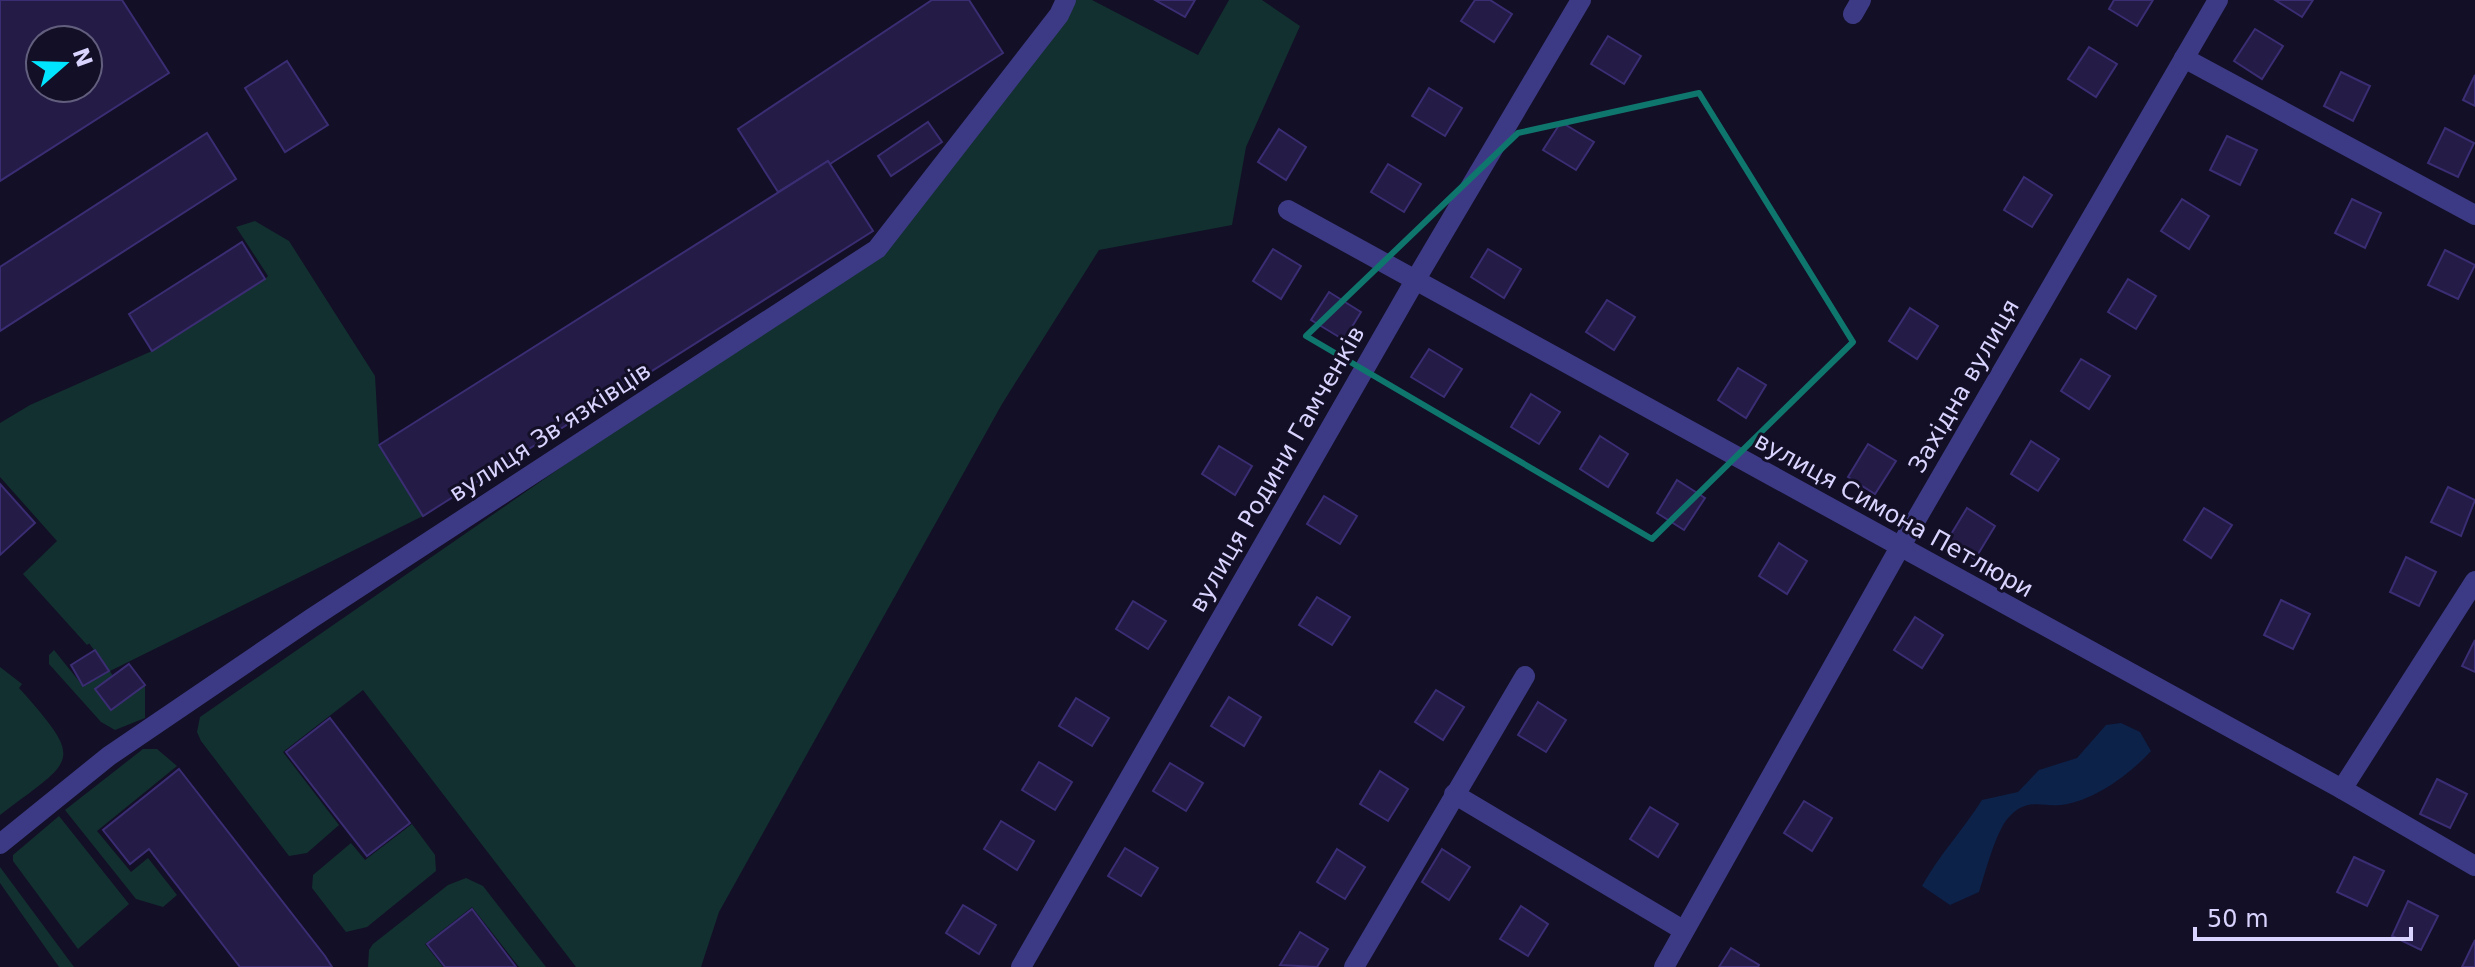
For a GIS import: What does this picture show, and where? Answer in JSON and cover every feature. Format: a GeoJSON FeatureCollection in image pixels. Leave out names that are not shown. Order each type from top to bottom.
{"type":"FeatureCollection","features":[{"type":"Feature","properties":{"kind":"street","name":"вулиця Звʼязківців"},"geometry":{"type":"LineString","coordinates":[[0,844],[109,756],[312,618],[877,249],[1059,15],[1066,0]]}},
{"type":"Feature","properties":{"kind":"street","name":"вулиця Родини Гамченків"},"geometry":{"type":"LineString","coordinates":[[1021,967],[1416,279],[1581,0]]}},
{"type":"Feature","properties":{"kind":"street","name":"Західна вулиця"},"geometry":{"type":"LineString","coordinates":[[1664,967],[1899,549],[2218,0]]}},
{"type":"Feature","properties":{"kind":"street"},"geometry":{"type":"LineString","coordinates":[[2184,58],[2474,212]]}},
{"type":"Feature","properties":{"kind":"street","name":"вулиця Симона Петлюри"},"geometry":{"type":"LineString","coordinates":[[1288,210],[1899,549],[2342,789],[2475,866]]}},
{"type":"Feature","properties":{"kind":"street"},"geometry":{"type":"LineString","coordinates":[[2342,789],[2475,581]]}},
{"type":"Feature","properties":{"kind":"street"},"geometry":{"type":"LineString","coordinates":[[1354,967],[1525,676]]}},
{"type":"Feature","properties":{"kind":"street"},"geometry":{"type":"LineString","coordinates":[[1454,794],[1683,930]]}},
{"type":"Feature","properties":{"kind":"highlighted area"},"geometry":{"type":"Polygon","coordinates":[[[1699,93],[1853,342],[1652,539],[1306,336],[1518,133],[1699,93]]]}},
{"type":"Feature","properties":{"kind":"green space"},"geometry":{"type":"Polygon","coordinates":[[[1066,0],[1092,0],[1198,55],[1229,0],[1262,0],[1300,26],[1246,147],[1232,225],[1099,250],[1002,404],[719,912],[701,967],[576,967],[363,690],[283,752],[339,825],[307,853],[289,856],[201,741],[197,732],[200,717],[877,249],[1066,0]]]}},
{"type":"Feature","properties":{"kind":"green space"},"geometry":{"type":"Polygon","coordinates":[[[255,221],[289,241],[375,376],[379,445],[423,516],[110,671],[113,676],[95,689],[111,710],[145,685],[145,718],[115,730],[101,722],[49,664],[49,655],[54,650],[83,686],[109,671],[89,643],[87,645],[23,574],[57,541],[0,477],[0,423],[30,405],[152,351],[265,279],[268,276],[236,227],[255,221]]]}},
{"type":"Feature","properties":{"kind":"green space"},"geometry":{"type":"Polygon","coordinates":[[[0,667],[22,684],[19,688],[55,731],[62,746],[63,758],[57,770],[44,782],[0,815],[0,667]]]}},
{"type":"Feature","properties":{"kind":"green space"},"geometry":{"type":"Polygon","coordinates":[[[143,749],[157,749],[177,766],[97,831],[131,872],[148,858],[177,895],[163,907],[136,899],[65,810],[143,749]]]}},
{"type":"Feature","properties":{"kind":"green space"},"geometry":{"type":"Polygon","coordinates":[[[59,816],[129,904],[78,949],[13,861],[13,855],[59,816]]]}},
{"type":"Feature","properties":{"kind":"green space"},"geometry":{"type":"Polygon","coordinates":[[[412,824],[435,855],[436,871],[367,927],[346,932],[312,888],[313,875],[351,843],[365,860],[412,824]]]}},
{"type":"Feature","properties":{"kind":"green space"},"geometry":{"type":"Polygon","coordinates":[[[0,867],[74,967],[59,967],[0,883],[0,867]]]}},
{"type":"Feature","properties":{"kind":"green space"},"geometry":{"type":"Polygon","coordinates":[[[466,878],[483,886],[546,967],[519,967],[472,907],[425,944],[443,967],[368,967],[369,950],[373,944],[448,885],[466,878]]]}},
{"type":"Feature","properties":{"kind":"water"},"geometry":{"type":"Polygon","coordinates":[[[2121,723],[2140,732],[2151,751],[2133,769],[2086,798],[2061,805],[2029,805],[2016,811],[2004,823],[1979,892],[1950,905],[1922,886],[1982,800],[2018,792],[2039,770],[2077,758],[2106,725],[2121,723]]]}},
{"type":"Feature","properties":{"kind":"building"},"geometry":{"type":"Polygon","coordinates":[[[0,0],[122,0],[169,73],[0,181],[0,0]]]}},
{"type":"Feature","properties":{"kind":"building"},"geometry":{"type":"Polygon","coordinates":[[[932,0],[969,0],[1003,53],[830,164],[828,161],[778,192],[738,129],[932,0]]]}},
{"type":"Feature","properties":{"kind":"building"},"geometry":{"type":"Polygon","coordinates":[[[1155,0],[1195,0],[1185,17],[1155,0]]]}},
{"type":"Feature","properties":{"kind":"building"},"geometry":{"type":"Polygon","coordinates":[[[1475,0],[1490,0],[1512,14],[1494,42],[1461,21],[1475,0]]]}},
{"type":"Feature","properties":{"kind":"building"},"geometry":{"type":"Polygon","coordinates":[[[2114,0],[2153,0],[2137,26],[2109,9],[2114,0]]]}},
{"type":"Feature","properties":{"kind":"building"},"geometry":{"type":"Polygon","coordinates":[[[2275,0],[2313,0],[2302,17],[2275,0]]]}},
{"type":"Feature","properties":{"kind":"building"},"geometry":{"type":"Polygon","coordinates":[[[2255,29],[2283,46],[2262,79],[2234,61],[2255,29]]]}},
{"type":"Feature","properties":{"kind":"building"},"geometry":{"type":"Polygon","coordinates":[[[1608,36],[1641,56],[1624,84],[1591,64],[1608,36]]]}},
{"type":"Feature","properties":{"kind":"building"},"geometry":{"type":"Polygon","coordinates":[[[2089,47],[2117,64],[2096,97],[2068,79],[2089,47]]]}},
{"type":"Feature","properties":{"kind":"building"},"geometry":{"type":"Polygon","coordinates":[[[287,61],[328,125],[285,152],[245,88],[287,61]]]}},
{"type":"Feature","properties":{"kind":"building"},"geometry":{"type":"Polygon","coordinates":[[[2341,72],[2370,86],[2353,121],[2324,106],[2341,72]]]}},
{"type":"Feature","properties":{"kind":"building"},"geometry":{"type":"Polygon","coordinates":[[[2475,75],[2475,106],[2463,100],[2475,75]]]}},
{"type":"Feature","properties":{"kind":"building"},"geometry":{"type":"Polygon","coordinates":[[[1429,88],[1462,108],[1445,136],[1412,116],[1429,88]]]}},
{"type":"Feature","properties":{"kind":"building"},"geometry":{"type":"Polygon","coordinates":[[[928,122],[942,142],[891,176],[878,156],[928,122]]]}},
{"type":"Feature","properties":{"kind":"building"},"geometry":{"type":"Polygon","coordinates":[[[1561,122],[1594,142],[1576,170],[1543,150],[1561,122]]]}},
{"type":"Feature","properties":{"kind":"building"},"geometry":{"type":"Polygon","coordinates":[[[2445,128],[2474,143],[2458,177],[2428,163],[2445,128]]]}},
{"type":"Feature","properties":{"kind":"building"},"geometry":{"type":"Polygon","coordinates":[[[1279,129],[1306,147],[1286,180],[1258,162],[1279,129]]]}},
{"type":"Feature","properties":{"kind":"building"},"geometry":{"type":"Polygon","coordinates":[[[207,133],[236,179],[0,331],[0,267],[207,133]]]}},
{"type":"Feature","properties":{"kind":"building"},"geometry":{"type":"Polygon","coordinates":[[[2227,136],[2257,150],[2240,185],[2210,170],[2227,136]]]}},
{"type":"Feature","properties":{"kind":"building"},"geometry":{"type":"Polygon","coordinates":[[[828,161],[873,231],[423,516],[379,445],[828,161]]]}},
{"type":"Feature","properties":{"kind":"building"},"geometry":{"type":"Polygon","coordinates":[[[1388,164],[1421,184],[1404,212],[1371,192],[1388,164]]]}},
{"type":"Feature","properties":{"kind":"building"},"geometry":{"type":"Polygon","coordinates":[[[2024,177],[2052,195],[2032,227],[2004,210],[2024,177]]]}},
{"type":"Feature","properties":{"kind":"building"},"geometry":{"type":"Polygon","coordinates":[[[2182,199],[2209,216],[2189,249],[2161,231],[2182,199]]]}},
{"type":"Feature","properties":{"kind":"building"},"geometry":{"type":"Polygon","coordinates":[[[2352,199],[2381,213],[2365,248],[2335,233],[2352,199]]]}},
{"type":"Feature","properties":{"kind":"building"},"geometry":{"type":"Polygon","coordinates":[[[242,242],[265,279],[152,351],[129,314],[242,242]]]}},
{"type":"Feature","properties":{"kind":"building"},"geometry":{"type":"Polygon","coordinates":[[[1273,249],[1301,266],[1281,299],[1253,281],[1273,249]]]}},
{"type":"Feature","properties":{"kind":"building"},"geometry":{"type":"Polygon","coordinates":[[[1488,249],[1521,269],[1504,298],[1471,277],[1488,249]]]}},
{"type":"Feature","properties":{"kind":"building"},"geometry":{"type":"Polygon","coordinates":[[[2445,250],[2475,265],[2458,299],[2428,285],[2445,250]]]}},
{"type":"Feature","properties":{"kind":"building"},"geometry":{"type":"Polygon","coordinates":[[[2128,279],[2156,296],[2136,329],[2108,312],[2128,279]]]}},
{"type":"Feature","properties":{"kind":"building"},"geometry":{"type":"Polygon","coordinates":[[[1329,292],[1361,312],[1344,340],[1311,320],[1329,292]]]}},
{"type":"Feature","properties":{"kind":"building"},"geometry":{"type":"Polygon","coordinates":[[[1607,300],[1635,317],[1614,350],[1586,332],[1607,300]]]}},
{"type":"Feature","properties":{"kind":"building"},"geometry":{"type":"Polygon","coordinates":[[[1910,308],[1938,326],[1917,359],[1889,341],[1910,308]]]}},
{"type":"Feature","properties":{"kind":"building"},"geometry":{"type":"Polygon","coordinates":[[[1429,349],[1462,369],[1444,397],[1411,377],[1429,349]]]}},
{"type":"Feature","properties":{"kind":"building"},"geometry":{"type":"Polygon","coordinates":[[[2081,359],[2110,376],[2089,409],[2061,391],[2081,359]]]}},
{"type":"Feature","properties":{"kind":"building"},"geometry":{"type":"Polygon","coordinates":[[[1738,368],[1766,385],[1746,418],[1718,400],[1738,368]]]}},
{"type":"Feature","properties":{"kind":"building"},"geometry":{"type":"Polygon","coordinates":[[[1531,394],[1560,412],[1539,444],[1511,427],[1531,394]]]}},
{"type":"Feature","properties":{"kind":"building"},"geometry":{"type":"Polygon","coordinates":[[[1600,436],[1628,454],[1608,487],[1580,469],[1600,436]]]}},
{"type":"Feature","properties":{"kind":"building"},"geometry":{"type":"Polygon","coordinates":[[[2031,441],[2059,459],[2038,491],[2011,474],[2031,441]]]}},
{"type":"Feature","properties":{"kind":"building"},"geometry":{"type":"Polygon","coordinates":[[[1868,444],[1896,461],[1875,494],[1848,477],[1868,444]]]}},
{"type":"Feature","properties":{"kind":"building"},"geometry":{"type":"Polygon","coordinates":[[[1219,446],[1252,466],[1235,495],[1202,474],[1219,446]]]}},
{"type":"Feature","properties":{"kind":"building"},"geometry":{"type":"Polygon","coordinates":[[[1677,480],[1705,498],[1684,530],[1657,513],[1677,480]]]}},
{"type":"Feature","properties":{"kind":"building"},"geometry":{"type":"Polygon","coordinates":[[[0,484],[35,523],[0,555],[0,484]]]}},
{"type":"Feature","properties":{"kind":"building"},"geometry":{"type":"Polygon","coordinates":[[[2448,487],[2475,500],[2461,536],[2431,522],[2448,487]]]}},
{"type":"Feature","properties":{"kind":"building"},"geometry":{"type":"Polygon","coordinates":[[[1324,496],[1357,516],[1340,544],[1307,524],[1324,496]]]}},
{"type":"Feature","properties":{"kind":"building"},"geometry":{"type":"Polygon","coordinates":[[[1967,508],[1995,526],[1975,559],[1947,541],[1967,508]]]}},
{"type":"Feature","properties":{"kind":"building"},"geometry":{"type":"Polygon","coordinates":[[[2204,508],[2232,525],[2211,558],[2184,540],[2204,508]]]}},
{"type":"Feature","properties":{"kind":"building"},"geometry":{"type":"Polygon","coordinates":[[[1779,543],[1807,561],[1787,594],[1759,576],[1779,543]]]}},
{"type":"Feature","properties":{"kind":"building"},"geometry":{"type":"Polygon","coordinates":[[[2406,557],[2436,572],[2419,606],[2390,592],[2406,557]]]}},
{"type":"Feature","properties":{"kind":"building"},"geometry":{"type":"Polygon","coordinates":[[[1317,597],[1350,617],[1332,645],[1299,625],[1317,597]]]}},
{"type":"Feature","properties":{"kind":"building"},"geometry":{"type":"Polygon","coordinates":[[[2281,600],[2310,614],[2293,649],[2264,635],[2281,600]]]}},
{"type":"Feature","properties":{"kind":"building"},"geometry":{"type":"Polygon","coordinates":[[[1133,601],[1166,621],[1148,649],[1116,629],[1133,601]]]}},
{"type":"Feature","properties":{"kind":"building"},"geometry":{"type":"Polygon","coordinates":[[[1915,617],[1943,635],[1922,668],[1894,650],[1915,617]]]}},
{"type":"Feature","properties":{"kind":"building"},"geometry":{"type":"Polygon","coordinates":[[[2475,640],[2475,672],[2462,666],[2475,640]]]}},
{"type":"Feature","properties":{"kind":"building"},"geometry":{"type":"Polygon","coordinates":[[[95,650],[109,671],[83,686],[71,665],[95,650]]]}},
{"type":"Feature","properties":{"kind":"building"},"geometry":{"type":"Polygon","coordinates":[[[129,664],[145,685],[111,710],[95,689],[129,664]]]}},
{"type":"Feature","properties":{"kind":"building"},"geometry":{"type":"Polygon","coordinates":[[[1436,690],[1464,707],[1443,740],[1415,722],[1436,690]]]}},
{"type":"Feature","properties":{"kind":"building"},"geometry":{"type":"Polygon","coordinates":[[[1229,697],[1261,717],[1244,746],[1211,726],[1229,697]]]}},
{"type":"Feature","properties":{"kind":"building"},"geometry":{"type":"Polygon","coordinates":[[[1076,698],[1109,718],[1092,746],[1059,726],[1076,698]]]}},
{"type":"Feature","properties":{"kind":"building"},"geometry":{"type":"Polygon","coordinates":[[[1538,702],[1566,720],[1546,752],[1518,735],[1538,702]]]}},
{"type":"Feature","properties":{"kind":"building"},"geometry":{"type":"Polygon","coordinates":[[[330,718],[410,823],[367,856],[286,752],[330,718]]]}},
{"type":"Feature","properties":{"kind":"building"},"geometry":{"type":"Polygon","coordinates":[[[1039,762],[1072,782],[1055,810],[1022,790],[1039,762]]]}},
{"type":"Feature","properties":{"kind":"building"},"geometry":{"type":"Polygon","coordinates":[[[1170,763],[1203,783],[1186,811],[1153,791],[1170,763]]]}},
{"type":"Feature","properties":{"kind":"building"},"geometry":{"type":"Polygon","coordinates":[[[179,769],[332,967],[240,967],[149,849],[130,864],[103,830],[179,769]]]}},
{"type":"Feature","properties":{"kind":"building"},"geometry":{"type":"Polygon","coordinates":[[[1380,771],[1408,789],[1388,821],[1360,804],[1380,771]]]}},
{"type":"Feature","properties":{"kind":"building"},"geometry":{"type":"Polygon","coordinates":[[[2437,779],[2467,794],[2450,828],[2420,814],[2437,779]]]}},
{"type":"Feature","properties":{"kind":"building"},"geometry":{"type":"Polygon","coordinates":[[[1804,801],[1832,818],[1812,851],[1784,833],[1804,801]]]}},
{"type":"Feature","properties":{"kind":"building"},"geometry":{"type":"Polygon","coordinates":[[[1650,807],[1678,824],[1658,857],[1630,839],[1650,807]]]}},
{"type":"Feature","properties":{"kind":"building"},"geometry":{"type":"Polygon","coordinates":[[[1001,821],[1034,841],[1017,870],[984,849],[1001,821]]]}},
{"type":"Feature","properties":{"kind":"building"},"geometry":{"type":"Polygon","coordinates":[[[1125,848],[1158,868],[1141,896],[1108,876],[1125,848]]]}},
{"type":"Feature","properties":{"kind":"building"},"geometry":{"type":"Polygon","coordinates":[[[1337,849],[1365,867],[1345,899],[1317,882],[1337,849]]]}},
{"type":"Feature","properties":{"kind":"building"},"geometry":{"type":"Polygon","coordinates":[[[1442,849],[1470,867],[1449,900],[1422,882],[1442,849]]]}},
{"type":"Feature","properties":{"kind":"building"},"geometry":{"type":"Polygon","coordinates":[[[2354,857],[2384,871],[2367,906],[2337,892],[2354,857]]]}},
{"type":"Feature","properties":{"kind":"building"},"geometry":{"type":"Polygon","coordinates":[[[2408,901],[2438,916],[2421,950],[2392,936],[2408,901]]]}},
{"type":"Feature","properties":{"kind":"building"},"geometry":{"type":"Polygon","coordinates":[[[963,905],[996,925],[979,954],[946,933],[963,905]]]}},
{"type":"Feature","properties":{"kind":"building"},"geometry":{"type":"Polygon","coordinates":[[[1521,906],[1548,924],[1528,956],[1500,939],[1521,906]]]}},
{"type":"Feature","properties":{"kind":"building"},"geometry":{"type":"Polygon","coordinates":[[[472,909],[516,967],[445,967],[427,944],[472,909]]]}},
{"type":"Feature","properties":{"kind":"building"},"geometry":{"type":"Polygon","coordinates":[[[1300,932],[1328,949],[1317,967],[1280,965],[1300,932]]]}},
{"type":"Feature","properties":{"kind":"building"},"geometry":{"type":"Polygon","coordinates":[[[2475,940],[2475,967],[2462,967],[2475,940]]]}},
{"type":"Feature","properties":{"kind":"building"},"geometry":{"type":"Polygon","coordinates":[[[1731,948],[1759,965],[1758,967],[1719,967],[1731,948]]]}}]}
